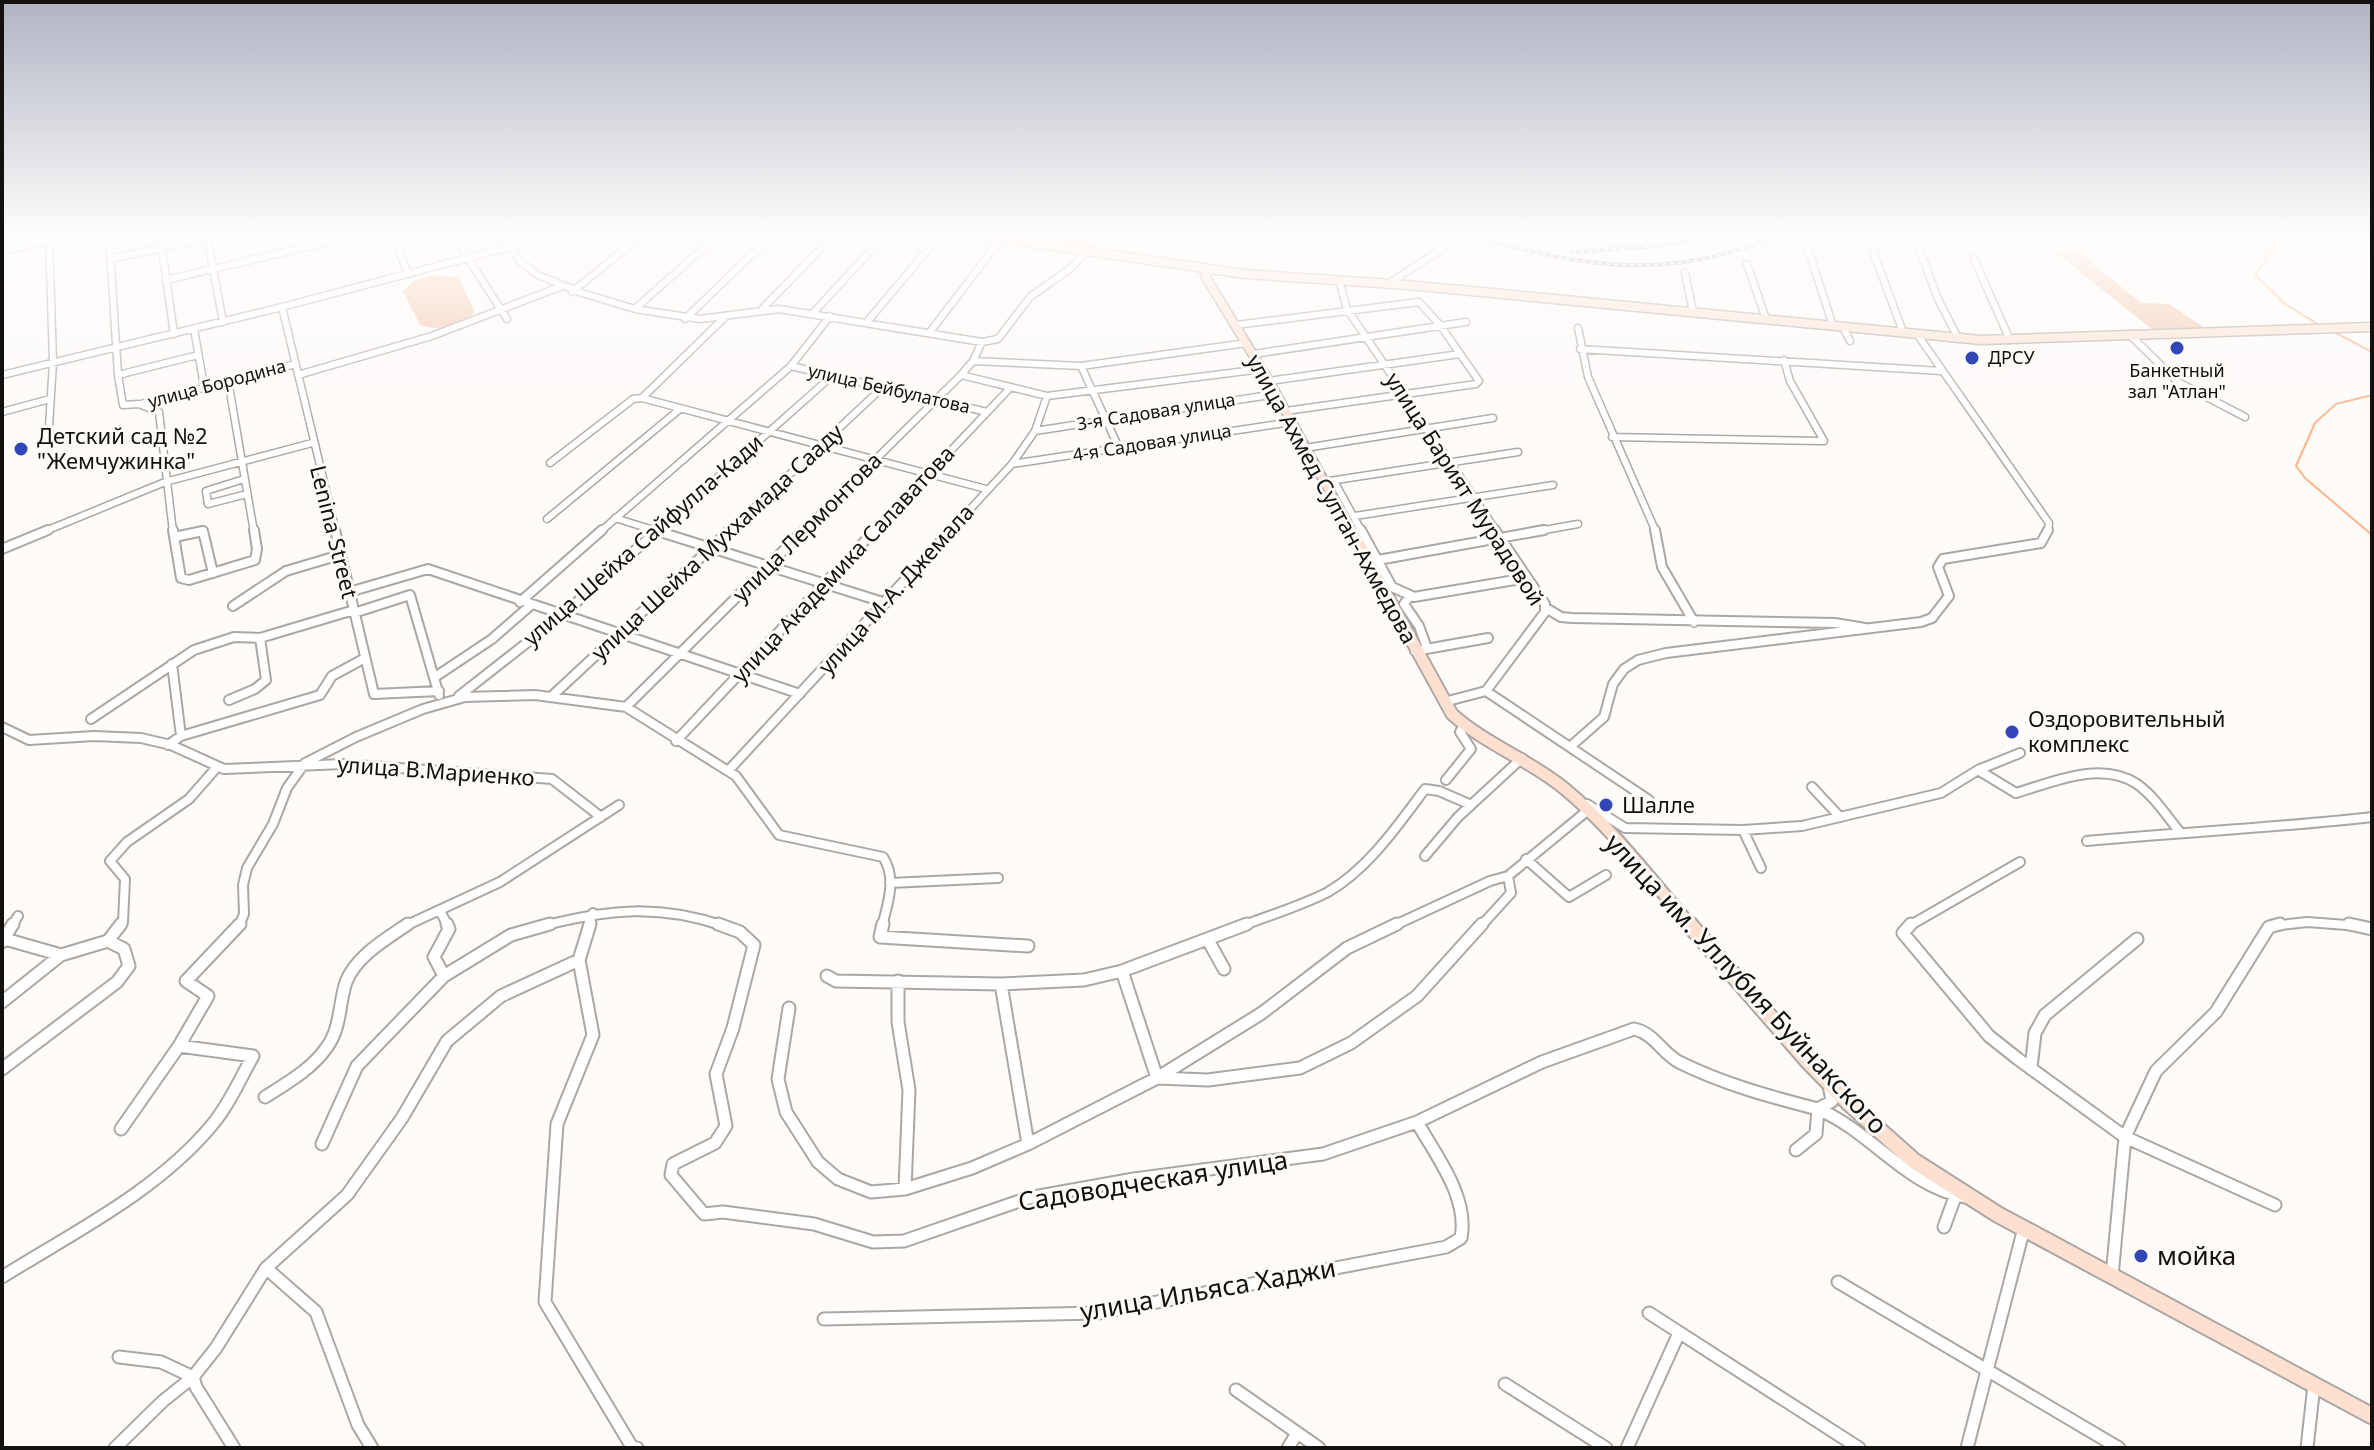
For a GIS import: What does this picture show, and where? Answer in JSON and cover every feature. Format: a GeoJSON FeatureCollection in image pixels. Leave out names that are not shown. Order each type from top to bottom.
{"type":"FeatureCollection","features":[{"type":"Feature","properties":{"kind":"main road","name":"улица Ахмед Султан-Ахмедова"},"geometry":{"type":"LineString","coordinates":[[1222,303],[1254,354],[1305,448],[1328,481],[1387,588],[1415,651],[1444,702],[1464,725]]}},
{"type":"Feature","properties":{"kind":"main road"},"geometry":{"type":"LineString","coordinates":[[1594,303],[1958,338],[2010,340],[2372,327]]}},
{"type":"Feature","properties":{"kind":"main road","name":"улица им. Уллубия Буйнакского"},"geometry":{"type":"LineString","coordinates":[[1464,725],[1522,758],[1566,790],[1828,1081],[1896,1146],[1960,1197],[2024,1228],[2372,1416]]}},
{"type":"Feature","properties":{"kind":"street"},"geometry":{"type":"LineString","coordinates":[[49,427],[53,362],[51,303]]}},
{"type":"Feature","properties":{"kind":"street"},"geometry":{"type":"LineString","coordinates":[[113,303],[123,405],[139,404],[159,412],[165,482],[181,578],[189,580],[255,560],[257,549],[228,380]]}},
{"type":"Feature","properties":{"kind":"street"},"geometry":{"type":"LineString","coordinates":[[169,303],[174,334]]}},
{"type":"Feature","properties":{"kind":"street"},"geometry":{"type":"LineString","coordinates":[[220,303],[223,322]]}},
{"type":"Feature","properties":{"kind":"street"},"geometry":{"type":"LineString","coordinates":[[2,375],[299,303]]}},
{"type":"Feature","properties":{"kind":"street"},"geometry":{"type":"LineString","coordinates":[[497,303],[505,315]]}},
{"type":"Feature","properties":{"kind":"street"},"geometry":{"type":"LineString","coordinates":[[298,375],[429,340],[505,315],[529,303]]}},
{"type":"Feature","properties":{"kind":"street"},"geometry":{"type":"LineString","coordinates":[[618,303],[685,319],[763,308],[813,313],[982,342],[998,339],[1026,303]]}},
{"type":"Feature","properties":{"kind":"street"},"geometry":{"type":"LineString","coordinates":[[637,307],[642,303]]}},
{"type":"Feature","properties":{"kind":"street"},"geometry":{"type":"LineString","coordinates":[[685,319],[702,303]]}},
{"type":"Feature","properties":{"kind":"street"},"geometry":{"type":"LineString","coordinates":[[763,308],[768,303]]}},
{"type":"Feature","properties":{"kind":"street"},"geometry":{"type":"LineString","coordinates":[[813,313],[823,303]]}},
{"type":"Feature","properties":{"kind":"street"},"geometry":{"type":"LineString","coordinates":[[867,322],[883,303]]}},
{"type":"Feature","properties":{"kind":"street"},"geometry":{"type":"LineString","coordinates":[[930,332],[951,303]]}},
{"type":"Feature","properties":{"kind":"street","name":"улица Барият Мурадовой"},"geometry":{"type":"LineString","coordinates":[[1345,303],[1546,608],[1486,691]]}},
{"type":"Feature","properties":{"kind":"street"},"geometry":{"type":"LineString","coordinates":[[1236,325],[1412,303]]}},
{"type":"Feature","properties":{"kind":"street"},"geometry":{"type":"LineString","coordinates":[[1286,411],[1479,383],[1440,325],[1420,303]]}},
{"type":"Feature","properties":{"kind":"street"},"geometry":{"type":"LineString","coordinates":[[1691,303],[1693,312]]}},
{"type":"Feature","properties":{"kind":"street"},"geometry":{"type":"LineString","coordinates":[[1760,303],[1766,319]]}},
{"type":"Feature","properties":{"kind":"street"},"geometry":{"type":"LineString","coordinates":[[1825,303],[1833,326]]}},
{"type":"Feature","properties":{"kind":"street"},"geometry":{"type":"LineString","coordinates":[[1892,303],[1903,332]]}},
{"type":"Feature","properties":{"kind":"street"},"geometry":{"type":"LineString","coordinates":[[1940,303],[1958,338]]}},
{"type":"Feature","properties":{"kind":"street"},"geometry":{"type":"LineString","coordinates":[[1993,303],[2010,340]]}},
{"type":"Feature","properties":{"kind":"street","name":"Lenina Street"},"geometry":{"type":"LineString","coordinates":[[282,307],[374,694],[439,691]]}},
{"type":"Feature","properties":{"kind":"street"},"geometry":{"type":"LineString","coordinates":[[642,398],[727,315]]}},
{"type":"Feature","properties":{"kind":"street"},"geometry":{"type":"LineString","coordinates":[[520,602],[791,366],[830,316]]}},
{"type":"Feature","properties":{"kind":"street"},"geometry":{"type":"LineString","coordinates":[[1254,354],[1466,322]]}},
{"type":"Feature","properties":{"kind":"street"},"geometry":{"type":"LineString","coordinates":[[1843,327],[1850,341]]}},
{"type":"Feature","properties":{"kind":"street"},"geometry":{"type":"LineString","coordinates":[[1578,328],[1588,377],[1655,529],[1662,567],[1694,622]]}},
{"type":"Feature","properties":{"kind":"street"},"geometry":{"type":"LineString","coordinates":[[194,329],[204,386]]}},
{"type":"Feature","properties":{"kind":"street"},"geometry":{"type":"LineString","coordinates":[[1571,746],[1609,709],[1617,674],[1627,665],[1646,657],[1911,625],[1932,618],[1950,592],[1938,567],[1943,559],[2041,543],[2048,535],[2049,523],[1917,334]]}},
{"type":"Feature","properties":{"kind":"street"},"geometry":{"type":"LineString","coordinates":[[2131,336],[2178,382],[2245,417]]}},
{"type":"Feature","properties":{"kind":"street","name":"улица Лермонтова"},"geometry":{"type":"LineString","coordinates":[[626,707],[961,375],[973,361],[982,342]]}},
{"type":"Feature","properties":{"kind":"street"},"geometry":{"type":"LineString","coordinates":[[973,361],[1081,366],[1247,343]]}},
{"type":"Feature","properties":{"kind":"street"},"geometry":{"type":"LineString","coordinates":[[1580,349],[1941,371]]}},
{"type":"Feature","properties":{"kind":"street"},"geometry":{"type":"LineString","coordinates":[[1269,381],[1460,354]]}},
{"type":"Feature","properties":{"kind":"street"},"geometry":{"type":"LineString","coordinates":[[118,375],[198,355]]}},
{"type":"Feature","properties":{"kind":"street"},"geometry":{"type":"LineString","coordinates":[[1612,437],[1824,441],[1790,381],[1784,360]]}},
{"type":"Feature","properties":{"kind":"street","name":"улица Бородина"},"geometry":{"type":"LineString","coordinates":[[139,404],[295,364]]}},
{"type":"Feature","properties":{"kind":"street","name":"улица Бейбулатова"},"geometry":{"type":"LineString","coordinates":[[791,366],[987,412]]}},
{"type":"Feature","properties":{"kind":"street"},"geometry":{"type":"LineString","coordinates":[[1081,366],[1119,448]]}},
{"type":"Feature","properties":{"kind":"street"},"geometry":{"type":"LineString","coordinates":[[961,375],[1047,396],[1262,369]]}},
{"type":"Feature","properties":{"kind":"street","name":"улица Шейха Сайфулла-Кади"},"geometry":{"type":"LineString","coordinates":[[451,701],[561,616],[833,375]]}},
{"type":"Feature","properties":{"kind":"street","name":"улица Шейха Муххамада Сааду"},"geometry":{"type":"LineString","coordinates":[[551,697],[883,387]]}},
{"type":"Feature","properties":{"kind":"street","name":"улица Академика Салаватова"},"geometry":{"type":"LineString","coordinates":[[676,741],[1010,388]]}},
{"type":"Feature","properties":{"kind":"street","name":"3-я Садовая улица"},"geometry":{"type":"LineString","coordinates":[[1035,431],[1276,394]]}},
{"type":"Feature","properties":{"kind":"street","name":"улица М-А. Джемала"},"geometry":{"type":"LineString","coordinates":[[728,771],[1012,464],[1035,431],[1047,396]]}},
{"type":"Feature","properties":{"kind":"street"},"geometry":{"type":"LineString","coordinates":[[550,463],[633,399],[642,398],[986,489]]}},
{"type":"Feature","properties":{"kind":"street"},"geometry":{"type":"LineString","coordinates":[[2,412],[50,399]]}},
{"type":"Feature","properties":{"kind":"street"},"geometry":{"type":"LineString","coordinates":[[547,519],[680,409]]}},
{"type":"Feature","properties":{"kind":"street"},"geometry":{"type":"LineString","coordinates":[[1305,448],[1493,418]]}},
{"type":"Feature","properties":{"kind":"street","name":"4-я Садовая улица"},"geometry":{"type":"LineString","coordinates":[[1012,464],[1292,422]]}},
{"type":"Feature","properties":{"kind":"street"},"geometry":{"type":"LineString","coordinates":[[2,549],[165,482],[312,443]]}},
{"type":"Feature","properties":{"kind":"street"},"geometry":{"type":"LineString","coordinates":[[1518,452],[1328,481],[1355,516],[1378,560],[1387,588],[1409,597],[1527,578]]}},
{"type":"Feature","properties":{"kind":"street"},"geometry":{"type":"LineString","coordinates":[[244,479],[206,491],[208,504],[247,494]]}},
{"type":"Feature","properties":{"kind":"street"},"geometry":{"type":"LineString","coordinates":[[1355,516],[1553,485]]}},
{"type":"Feature","properties":{"kind":"street"},"geometry":{"type":"LineString","coordinates":[[615,518],[886,603]]}},
{"type":"Feature","properties":{"kind":"street"},"geometry":{"type":"LineString","coordinates":[[1378,560],[1578,524]]}},
{"type":"Feature","properties":{"kind":"street"},"geometry":{"type":"LineString","coordinates":[[174,537],[203,531],[213,573]]}},
{"type":"Feature","properties":{"kind":"street"},"geometry":{"type":"LineString","coordinates":[[233,606],[286,571],[340,555]]}},
{"type":"Feature","properties":{"kind":"street"},"geometry":{"type":"LineString","coordinates":[[349,592],[428,569],[616,635],[800,694]]}},
{"type":"Feature","properties":{"kind":"street"},"geometry":{"type":"LineString","coordinates":[[91,719],[194,650],[234,637],[260,638],[410,595],[439,691],[440,704]]}},
{"type":"Feature","properties":{"kind":"street"},"geometry":{"type":"LineString","coordinates":[[1409,597],[1404,604],[1419,626],[1427,648]]}},
{"type":"Feature","properties":{"kind":"street"},"geometry":{"type":"LineString","coordinates":[[435,677],[492,639],[531,605]]}},
{"type":"Feature","properties":{"kind":"street"},"geometry":{"type":"LineString","coordinates":[[1546,608],[1561,617],[1572,618],[1835,623],[1873,630]]}},
{"type":"Feature","properties":{"kind":"street"},"geometry":{"type":"LineString","coordinates":[[229,700],[256,690],[266,682],[268,674],[260,638]]}},
{"type":"Feature","properties":{"kind":"street"},"geometry":{"type":"LineString","coordinates":[[1415,651],[1488,638]]}},
{"type":"Feature","properties":{"kind":"street"},"geometry":{"type":"LineString","coordinates":[[168,745],[181,736],[320,695],[332,676],[365,658]]}},
{"type":"Feature","properties":{"kind":"street"},"geometry":{"type":"LineString","coordinates":[[172,664],[181,736]]}},
{"type":"Feature","properties":{"kind":"street"},"geometry":{"type":"LineString","coordinates":[[1444,702],[1486,691],[1649,800]]}},
{"type":"Feature","properties":{"kind":"street"},"geometry":{"type":"LineString","coordinates":[[121,1129],[179,1046],[208,996],[186,981],[240,925],[244,914],[243,885],[247,868],[273,824],[287,788],[305,763],[356,737],[465,697],[551,697],[626,707],[736,776],[779,835],[883,857],[889,863],[890,883],[880,937],[1028,946]]}},
{"type":"Feature","properties":{"kind":"street"},"geometry":{"type":"LineString","coordinates":[[1446,780],[1471,749],[1460,732],[1464,725]]}},
{"type":"Feature","properties":{"kind":"street"},"geometry":{"type":"LineString","coordinates":[[2,727],[29,740],[94,736],[141,738],[168,745],[217,767],[189,799],[127,842],[110,861],[125,879],[123,922],[108,941],[61,955],[2,1002]]}},
{"type":"Feature","properties":{"kind":"street"},"geometry":{"type":"LineString","coordinates":[[1566,790],[1625,828],[1743,830],[1802,826],[1941,793],[1978,770],[2020,753]]}},
{"type":"Feature","properties":{"kind":"street"},"geometry":{"type":"LineString","coordinates":[[1425,856],[1469,804],[1481,798],[1522,758]]}},
{"type":"Feature","properties":{"kind":"street","name":"улица В.Мариенко"},"geometry":{"type":"LineString","coordinates":[[217,767],[305,763],[552,779],[601,817]]}},
{"type":"Feature","properties":{"kind":"street"},"geometry":{"type":"LineString","coordinates":[[1978,770],[2016,793],[2090,774],[2121,775],[2138,785],[2179,831]]}},
{"type":"Feature","properties":{"kind":"street"},"geometry":{"type":"LineString","coordinates":[[1812,787],[1840,817]]}},
{"type":"Feature","properties":{"kind":"street"},"geometry":{"type":"LineString","coordinates":[[827,976],[836,981],[1001,984],[1084,980],[1122,971],[1327,892],[1349,878],[1425,789],[1439,791],[1469,804]]}},
{"type":"Feature","properties":{"kind":"street"},"geometry":{"type":"LineString","coordinates":[[265,1097],[299,1075],[327,1047],[336,1029],[346,983],[362,958],[418,918],[440,911],[500,882],[549,847],[619,805]]}},
{"type":"Feature","properties":{"kind":"street"},"geometry":{"type":"LineString","coordinates":[[789,1008],[778,1079],[780,1096],[794,1125],[818,1162],[838,1179],[871,1192],[905,1189],[972,1168],[1028,1144],[1157,1078],[1262,1013],[1347,948],[1490,881],[1508,876],[1587,811]]}},
{"type":"Feature","properties":{"kind":"street"},"geometry":{"type":"LineString","coordinates":[[2087,841],[2235,827],[2279,828],[2372,817]]}},
{"type":"Feature","properties":{"kind":"street"},"geometry":{"type":"LineString","coordinates":[[1743,830],[1761,868]]}},
{"type":"Feature","properties":{"kind":"street"},"geometry":{"type":"LineString","coordinates":[[1526,859],[1569,897],[1606,875]]}},
{"type":"Feature","properties":{"kind":"street"},"geometry":{"type":"LineString","coordinates":[[2020,862],[1910,925],[1903,933],[1989,1036],[2125,1137],[2275,1205]]}},
{"type":"Feature","properties":{"kind":"street"},"geometry":{"type":"LineString","coordinates":[[1157,1078],[1208,1080],[1300,1068],[1351,1043],[1417,996],[1511,893],[1508,876]]}},
{"type":"Feature","properties":{"kind":"street"},"geometry":{"type":"LineString","coordinates":[[890,883],[998,878]]}},
{"type":"Feature","properties":{"kind":"street"},"geometry":{"type":"LineString","coordinates":[[440,911],[449,929],[432,957],[444,976]]}},
{"type":"Feature","properties":{"kind":"street"},"geometry":{"type":"LineString","coordinates":[[593,913],[579,960],[593,1035],[557,1124],[545,1302],[633,1448]]}},
{"type":"Feature","properties":{"kind":"street","name":"Садоводческая улица"},"geometry":{"type":"LineString","coordinates":[[322,1144],[357,1066],[444,976],[511,935],[593,913],[679,913],[740,932],[754,945],[755,955],[716,1073],[715,1093],[726,1124],[724,1135],[719,1142],[685,1155],[673,1164],[671,1175],[704,1214],[723,1212],[814,1224],[889,1244],[1028,1198],[1134,1179],[1323,1154],[1417,1122],[1542,1062],[1634,1029],[1643,1029],[1675,1060],[1852,1123],[1919,1178],[1960,1197]]}},
{"type":"Feature","properties":{"kind":"street"},"geometry":{"type":"LineString","coordinates":[[18,916],[4,940],[61,955]]}},
{"type":"Feature","properties":{"kind":"street"},"geometry":{"type":"LineString","coordinates":[[2111,1277],[2125,1137],[2156,1071],[2216,1012],[2269,927],[2285,923],[2345,923],[2372,929]]}},
{"type":"Feature","properties":{"kind":"street"},"geometry":{"type":"LineString","coordinates":[[2031,1068],[2035,1033],[2045,1015],[2137,939]]}},
{"type":"Feature","properties":{"kind":"street"},"geometry":{"type":"LineString","coordinates":[[1208,940],[1224,969]]}},
{"type":"Feature","properties":{"kind":"street"},"geometry":{"type":"LineString","coordinates":[[2,1069],[117,982],[129,966],[124,949],[108,941]]}},
{"type":"Feature","properties":{"kind":"street"},"geometry":{"type":"LineString","coordinates":[[115,1448],[163,1401],[193,1377],[216,1348],[266,1268],[347,1195],[402,1118],[438,1053],[464,1024],[501,996],[579,960]]}},
{"type":"Feature","properties":{"kind":"street"},"geometry":{"type":"LineString","coordinates":[[1122,971],[1157,1078]]}},
{"type":"Feature","properties":{"kind":"street"},"geometry":{"type":"LineString","coordinates":[[898,981],[898,1022],[909,1090],[905,1189]]}},
{"type":"Feature","properties":{"kind":"street"},"geometry":{"type":"LineString","coordinates":[[1001,984],[1028,1144]]}},
{"type":"Feature","properties":{"kind":"street"},"geometry":{"type":"LineString","coordinates":[[2,1277],[96,1220],[181,1156],[213,1124],[253,1056],[179,1046]]}},
{"type":"Feature","properties":{"kind":"street"},"geometry":{"type":"LineString","coordinates":[[1796,1150],[1816,1134],[1818,1109],[1832,1101],[1828,1081]]}},
{"type":"Feature","properties":{"kind":"street","name":"улица Ильяса Хаджи"},"geometry":{"type":"LineString","coordinates":[[824,1319],[1099,1313],[1446,1247],[1457,1243],[1462,1236],[1462,1216],[1452,1185],[1417,1122]]}},
{"type":"Feature","properties":{"kind":"street"},"geometry":{"type":"LineString","coordinates":[[1944,1227],[1960,1197]]}},
{"type":"Feature","properties":{"kind":"street"},"geometry":{"type":"LineString","coordinates":[[1967,1448],[2024,1228]]}},
{"type":"Feature","properties":{"kind":"street"},"geometry":{"type":"LineString","coordinates":[[266,1268],[316,1312],[358,1425],[372,1448]]}},
{"type":"Feature","properties":{"kind":"street"},"geometry":{"type":"LineString","coordinates":[[1838,1282],[2119,1448]]}},
{"type":"Feature","properties":{"kind":"street"},"geometry":{"type":"LineString","coordinates":[[1649,1313],[1859,1448]]}},
{"type":"Feature","properties":{"kind":"street"},"geometry":{"type":"LineString","coordinates":[[1627,1448],[1679,1333]]}},
{"type":"Feature","properties":{"kind":"street"},"geometry":{"type":"LineString","coordinates":[[119,1357],[161,1362],[193,1377],[196,1387],[234,1448]]}},
{"type":"Feature","properties":{"kind":"street"},"geometry":{"type":"LineString","coordinates":[[1505,1384],[1606,1448]]}},
{"type":"Feature","properties":{"kind":"street"},"geometry":{"type":"LineString","coordinates":[[2307,1448],[2314,1385]]}},
{"type":"Feature","properties":{"kind":"street"},"geometry":{"type":"LineString","coordinates":[[1236,1390],[1319,1448]]}},
{"type":"Feature","properties":{"kind":"street"},"geometry":{"type":"LineString","coordinates":[[1288,1448],[1297,1433]]}},
{"type":"Feature","properties":{"kind":"shaded area"},"geometry":{"type":"Polygon","coordinates":[[[409,303],[470,303],[475,312],[463,322],[449,327],[420,325],[409,303]]]}},
{"type":"Feature","properties":{"kind":"shaded area"},"geometry":{"type":"Polygon","coordinates":[[[2119,303],[2169,304],[2205,328],[2153,330],[2119,303]]]}},
{"type":"Feature","properties":{"kind":"waterway"},"geometry":{"type":"LineString","coordinates":[[2284,303],[2321,326]]}},
{"type":"Feature","properties":{"kind":"waterway"},"geometry":{"type":"LineString","coordinates":[[2334,332],[2372,352]]}},
{"type":"Feature","properties":{"kind":"waterway"},"geometry":{"type":"LineString","coordinates":[[2372,395],[2336,404],[2315,423],[2296,466],[2305,478],[2372,535]]}},
{"type":"Feature","properties":{"kind":"place","name":"Банкетный зал \"Атлан\""},"geometry":{"type":"Point","coordinates":[2177,348]}},
{"type":"Feature","properties":{"kind":"place","name":"ДРСУ"},"geometry":{"type":"Point","coordinates":[1972,358]}},
{"type":"Feature","properties":{"kind":"place","name":"Детский сад №2 \"Жемчужинка\""},"geometry":{"type":"Point","coordinates":[21,449]}},
{"type":"Feature","properties":{"kind":"place","name":"Оздоровительный комплекс"},"geometry":{"type":"Point","coordinates":[2012,732]}},
{"type":"Feature","properties":{"kind":"place","name":"Шалле"},"geometry":{"type":"Point","coordinates":[1606,805]}},
{"type":"Feature","properties":{"kind":"place","name":"мойка"},"geometry":{"type":"Point","coordinates":[2141,1256]}}]}
